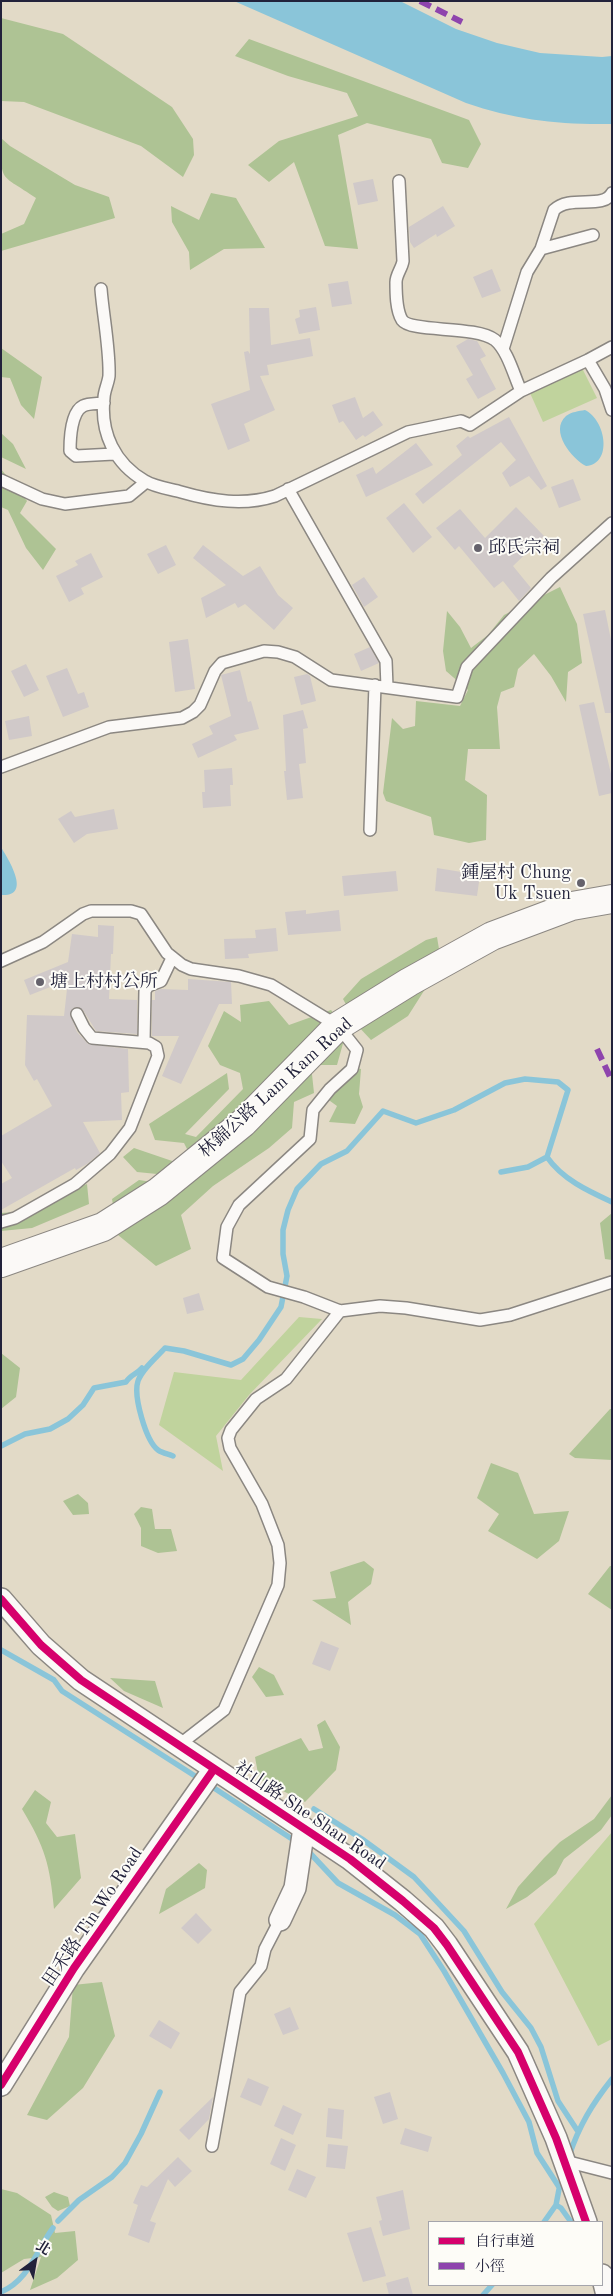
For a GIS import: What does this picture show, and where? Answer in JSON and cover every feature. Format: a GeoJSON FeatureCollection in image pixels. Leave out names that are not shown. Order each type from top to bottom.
{"type":"FeatureCollection","features":[{"type":"Feature","properties":{"kind":"main road","name":"林錦公路 Lam Kam Road"},"geometry":{"type":"LineString","coordinates":[[1,1263],[103,1227],[158,1192],[243,1123],[338,1026],[409,982],[492,936],[572,906],[612,899]]}},
{"type":"Feature","properties":{"kind":"street","name":"社山路 She Shan Road"},"geometry":{"type":"LineString","coordinates":[[1,1599],[28,1632],[67,1670],[304,1828],[381,1882],[440,1936],[518,2052],[556,2138],[572,2169],[586,2221]]}},
{"type":"Feature","properties":{"kind":"street","name":"田禾路 Tin Wo Road"},"geometry":{"type":"LineString","coordinates":[[1,2085],[74,1968],[214,1769]]}},
{"type":"Feature","properties":{"kind":"street"},"geometry":{"type":"LineString","coordinates":[[280,1920],[295,1888],[304,1828]]}},
{"type":"Feature","properties":{"kind":"street"},"geometry":{"type":"LineString","coordinates":[[603,2279],[607,2295]]}},
{"type":"Feature","properties":{"kind":"lane"},"geometry":{"type":"LineString","coordinates":[[399,181],[403,260],[401,271],[396,279],[397,303],[403,321],[409,325],[481,334],[495,340],[503,349],[521,391]]}},
{"type":"Feature","properties":{"kind":"lane"},"geometry":{"type":"LineString","coordinates":[[503,349],[527,272],[541,249],[550,220],[559,205],[570,202],[604,200],[610,197],[612,193]]}},
{"type":"Feature","properties":{"kind":"lane"},"geometry":{"type":"LineString","coordinates":[[541,249],[593,236]]}},
{"type":"Feature","properties":{"kind":"lane"},"geometry":{"type":"LineString","coordinates":[[101,289],[109,375],[104,403],[109,442],[114,454],[119,461],[146,482],[189,494],[246,503],[257,502],[288,489],[408,432],[461,422],[470,425],[521,391],[588,360],[612,346]]}},
{"type":"Feature","properties":{"kind":"lane"},"geometry":{"type":"LineString","coordinates":[[588,360],[605,389],[612,410]]}},
{"type":"Feature","properties":{"kind":"lane"},"geometry":{"type":"LineString","coordinates":[[104,403],[86,404],[78,411],[73,422],[70,451],[76,456],[114,454]]}},
{"type":"Feature","properties":{"kind":"lane"},"geometry":{"type":"LineString","coordinates":[[1,480],[42,499],[65,504],[129,496],[146,482]]}},
{"type":"Feature","properties":{"kind":"lane"},"geometry":{"type":"LineString","coordinates":[[288,489],[386,661],[387,687]]}},
{"type":"Feature","properties":{"kind":"lane"},"geometry":{"type":"LineString","coordinates":[[1,767],[109,726],[182,718],[200,705],[217,667],[226,661],[253,653],[278,652],[295,657],[329,679],[457,697],[467,668],[473,661],[551,578],[612,523]]}},
{"type":"Feature","properties":{"kind":"lane"},"geometry":{"type":"LineString","coordinates":[[370,830],[374,685]]}},
{"type":"Feature","properties":{"kind":"lane"},"geometry":{"type":"LineString","coordinates":[[1,961],[43,942],[75,917],[91,911],[131,911],[141,914],[172,958],[191,969],[240,976],[271,985],[338,1026],[357,1050],[352,1069],[330,1089],[313,1110],[310,1139],[239,1205],[227,1227],[223,1258],[268,1287],[304,1297],[340,1311],[380,1306],[406,1308],[467,1319],[488,1320],[510,1315],[612,1282]]}},
{"type":"Feature","properties":{"kind":"lane"},"geometry":{"type":"LineString","coordinates":[[144,1042],[145,991],[148,986],[163,979],[172,958]]}},
{"type":"Feature","properties":{"kind":"lane"},"geometry":{"type":"LineString","coordinates":[[1,1222],[15,1218],[76,1184],[116,1148],[130,1128],[158,1056],[156,1047],[144,1042],[92,1038],[77,1014]]}},
{"type":"Feature","properties":{"kind":"lane"},"geometry":{"type":"LineString","coordinates":[[179,1745],[224,1710],[278,1585],[280,1574],[278,1546],[262,1504],[230,1448],[228,1438],[231,1430],[256,1399],[286,1380],[340,1311]]}},
{"type":"Feature","properties":{"kind":"lane"},"geometry":{"type":"LineString","coordinates":[[212,2146],[240,1992],[261,1966],[265,1949],[280,1920]]}},
{"type":"Feature","properties":{"kind":"lane"},"geometry":{"type":"LineString","coordinates":[[572,2169],[612,2173]]}},
{"type":"Feature","properties":{"kind":"green space"},"geometry":{"type":"Polygon","coordinates":[[[1,18],[63,34],[172,107],[193,139],[194,155],[183,177],[141,146],[24,102],[1,101],[1,18]]]}},
{"type":"Feature","properties":{"kind":"green space"},"geometry":{"type":"Polygon","coordinates":[[[249,39],[469,120],[481,144],[468,168],[442,163],[431,139],[367,123],[338,135],[358,249],[325,246],[294,162],[269,182],[248,165],[279,141],[358,116],[347,93],[288,76],[235,56],[249,39]]]}},
{"type":"Feature","properties":{"kind":"green space"},"geometry":{"type":"Polygon","coordinates":[[[1,138],[10,146],[75,185],[109,197],[115,218],[1,251],[1,234],[24,224],[36,198],[5,176],[1,163],[1,138]]]}},
{"type":"Feature","properties":{"kind":"green space"},"geometry":{"type":"Polygon","coordinates":[[[211,193],[236,198],[265,248],[224,249],[190,270],[189,252],[172,222],[171,206],[199,220],[211,193]]]}},
{"type":"Feature","properties":{"kind":"green space"},"geometry":{"type":"Polygon","coordinates":[[[1,348],[42,377],[34,419],[21,405],[10,378],[1,377],[1,348]]]}},
{"type":"Feature","properties":{"kind":"green space"},"geometry":{"type":"Polygon","coordinates":[[[582,368],[597,398],[543,422],[530,393],[582,368]]]}},
{"type":"Feature","properties":{"kind":"green space"},"geometry":{"type":"Polygon","coordinates":[[[1,433],[13,444],[26,469],[1,457],[1,433]]]}},
{"type":"Feature","properties":{"kind":"green space"},"geometry":{"type":"Polygon","coordinates":[[[1,469],[27,501],[20,513],[56,549],[43,570],[26,548],[8,510],[1,507],[1,469]]]}},
{"type":"Feature","properties":{"kind":"green space"},"geometry":{"type":"Polygon","coordinates":[[[560,587],[577,624],[582,663],[568,672],[566,702],[551,676],[534,654],[518,669],[514,687],[501,692],[497,707],[500,749],[468,749],[465,780],[487,795],[486,840],[469,843],[434,835],[431,817],[386,801],[383,793],[392,718],[403,729],[415,726],[416,701],[460,706],[468,690],[446,671],[443,651],[447,611],[460,627],[471,648],[488,635],[504,615],[560,587]]]}},
{"type":"Feature","properties":{"kind":"green space"},"geometry":{"type":"Polygon","coordinates":[[[437,937],[440,955],[434,975],[408,1016],[371,1040],[357,1025],[343,999],[361,979],[426,940],[437,937]]]}},
{"type":"Feature","properties":{"kind":"green space"},"geometry":{"type":"Polygon","coordinates":[[[269,1001],[289,1025],[331,1010],[347,1029],[337,1065],[311,1065],[314,1093],[294,1102],[292,1128],[269,1148],[213,1186],[181,1215],[191,1249],[156,1266],[118,1235],[112,1199],[139,1180],[159,1183],[167,1175],[137,1172],[123,1157],[134,1148],[181,1164],[190,1155],[184,1143],[155,1140],[149,1124],[227,1073],[229,1089],[185,1134],[196,1137],[243,1089],[240,1073],[220,1065],[208,1046],[224,1011],[241,1022],[240,1005],[269,1001]]]}},
{"type":"Feature","properties":{"kind":"green space"},"geometry":{"type":"Polygon","coordinates":[[[345,1066],[361,1069],[359,1094],[363,1107],[355,1124],[329,1122],[337,1106],[319,1093],[345,1066]]]}},
{"type":"Feature","properties":{"kind":"green space"},"geometry":{"type":"Polygon","coordinates":[[[87,1184],[89,1204],[32,1228],[1,1231],[1,1213],[16,1212],[87,1184]]]}},
{"type":"Feature","properties":{"kind":"green space"},"geometry":{"type":"Polygon","coordinates":[[[612,1213],[612,1260],[605,1259],[600,1223],[612,1213]]]}},
{"type":"Feature","properties":{"kind":"green space"},"geometry":{"type":"Polygon","coordinates":[[[299,1317],[322,1319],[249,1395],[216,1436],[223,1471],[159,1425],[174,1372],[241,1380],[299,1317]]]}},
{"type":"Feature","properties":{"kind":"green space"},"geometry":{"type":"Polygon","coordinates":[[[1,1353],[20,1368],[16,1397],[1,1409],[1,1353]]]}},
{"type":"Feature","properties":{"kind":"green space"},"geometry":{"type":"Polygon","coordinates":[[[612,1409],[612,1460],[575,1458],[569,1454],[612,1409]]]}},
{"type":"Feature","properties":{"kind":"green space"},"geometry":{"type":"Polygon","coordinates":[[[491,1463],[518,1473],[534,1514],[569,1511],[559,1541],[537,1559],[488,1531],[499,1514],[477,1498],[491,1463]]]}},
{"type":"Feature","properties":{"kind":"green space"},"geometry":{"type":"Polygon","coordinates":[[[78,1494],[88,1503],[89,1514],[73,1515],[63,1501],[78,1494]]]}},
{"type":"Feature","properties":{"kind":"green space"},"geometry":{"type":"Polygon","coordinates":[[[141,1507],[152,1509],[155,1529],[171,1529],[177,1551],[158,1553],[141,1546],[141,1528],[134,1514],[141,1507]]]}},
{"type":"Feature","properties":{"kind":"green space"},"geometry":{"type":"Polygon","coordinates":[[[364,1561],[374,1569],[371,1584],[348,1602],[351,1625],[312,1600],[336,1598],[330,1572],[364,1561]]]}},
{"type":"Feature","properties":{"kind":"green space"},"geometry":{"type":"Polygon","coordinates":[[[610,1566],[612,1566],[612,1610],[588,1594],[610,1566]]]}},
{"type":"Feature","properties":{"kind":"green space"},"geometry":{"type":"Polygon","coordinates":[[[259,1667],[274,1675],[284,1695],[266,1697],[252,1677],[259,1667]]]}},
{"type":"Feature","properties":{"kind":"green space"},"geometry":{"type":"Polygon","coordinates":[[[110,1678],[155,1681],[163,1708],[124,1691],[110,1678]]]}},
{"type":"Feature","properties":{"kind":"green space"},"geometry":{"type":"Polygon","coordinates":[[[325,1720],[340,1747],[336,1770],[305,1802],[259,1779],[255,1757],[301,1738],[309,1751],[323,1748],[317,1725],[325,1720]]]}},
{"type":"Feature","properties":{"kind":"green space"},"geometry":{"type":"Polygon","coordinates":[[[35,1790],[51,1802],[46,1823],[57,1837],[75,1834],[81,1878],[54,1909],[51,1880],[45,1857],[36,1834],[22,1809],[35,1790]]]}},
{"type":"Feature","properties":{"kind":"green space"},"geometry":{"type":"Polygon","coordinates":[[[612,1795],[612,1815],[601,1830],[564,1859],[556,1874],[527,1897],[506,1909],[518,1887],[544,1858],[560,1842],[594,1819],[612,1795]]]}},
{"type":"Feature","properties":{"kind":"green space"},"geometry":{"type":"Polygon","coordinates":[[[612,1832],[612,2039],[598,2046],[534,1924],[612,1832]]]}},
{"type":"Feature","properties":{"kind":"green space"},"geometry":{"type":"Polygon","coordinates":[[[199,1863],[207,1870],[205,1888],[159,1914],[166,1889],[199,1863]]]}},
{"type":"Feature","properties":{"kind":"green space"},"geometry":{"type":"Polygon","coordinates":[[[102,1982],[115,2036],[83,2088],[47,2120],[27,2115],[69,2037],[73,1985],[102,1982]]]}},
{"type":"Feature","properties":{"kind":"green space"},"geometry":{"type":"Polygon","coordinates":[[[1,2189],[17,2193],[51,2215],[55,2233],[75,2231],[78,2260],[57,2278],[30,2290],[41,2257],[24,2259],[1,2273],[1,2189]]]}},
{"type":"Feature","properties":{"kind":"green space"},"geometry":{"type":"Polygon","coordinates":[[[54,2192],[68,2197],[70,2206],[58,2211],[52,2207],[45,2197],[54,2192]]]}},
{"type":"Feature","properties":{"kind":"water"},"geometry":{"type":"Polygon","coordinates":[[[234,1],[400,1],[456,29],[497,43],[540,53],[612,56],[612,124],[574,124],[538,120],[484,109],[466,103],[234,1]]]}},
{"type":"Feature","properties":{"kind":"water"},"geometry":{"type":"Polygon","coordinates":[[[585,410],[598,423],[604,441],[600,458],[595,463],[586,466],[564,444],[560,429],[561,422],[566,416],[585,410]]]}},
{"type":"Feature","properties":{"kind":"water"},"geometry":{"type":"Polygon","coordinates":[[[1,847],[13,868],[17,884],[15,890],[10,894],[1,895],[1,847]]]}},
{"type":"Feature","properties":{"kind":"building"},"geometry":{"type":"Polygon","coordinates":[[[373,179],[378,201],[358,205],[353,183],[373,179]]]}},
{"type":"Feature","properties":{"kind":"building"},"geometry":{"type":"Polygon","coordinates":[[[443,206],[455,226],[437,237],[436,234],[414,248],[410,242],[409,227],[443,206]]]}},
{"type":"Feature","properties":{"kind":"building"},"geometry":{"type":"Polygon","coordinates":[[[492,269],[501,291],[482,298],[473,277],[492,269]]]}},
{"type":"Feature","properties":{"kind":"building"},"geometry":{"type":"Polygon","coordinates":[[[348,281],[352,304],[332,307],[328,284],[348,281]]]}},
{"type":"Feature","properties":{"kind":"building"},"geometry":{"type":"Polygon","coordinates":[[[316,307],[320,330],[299,334],[295,319],[300,317],[299,310],[316,307]]]}},
{"type":"Feature","properties":{"kind":"building"},"geometry":{"type":"Polygon","coordinates":[[[249,308],[269,308],[271,345],[310,338],[313,356],[267,365],[269,375],[260,376],[275,410],[244,424],[250,441],[228,450],[211,404],[250,390],[244,352],[248,351],[250,354],[249,308]]]}},
{"type":"Feature","properties":{"kind":"building"},"geometry":{"type":"Polygon","coordinates":[[[468,339],[477,341],[486,356],[480,359],[496,389],[478,399],[466,379],[473,375],[456,346],[468,339]]]}},
{"type":"Feature","properties":{"kind":"building"},"geometry":{"type":"Polygon","coordinates":[[[355,397],[363,418],[373,411],[383,425],[365,437],[363,435],[356,440],[343,421],[339,423],[332,405],[355,397]]]}},
{"type":"Feature","properties":{"kind":"building"},"geometry":{"type":"Polygon","coordinates":[[[509,417],[547,486],[541,490],[529,476],[510,487],[502,473],[516,460],[501,442],[423,504],[415,494],[462,455],[456,446],[468,436],[470,438],[509,417]]]}},
{"type":"Feature","properties":{"kind":"building"},"geometry":{"type":"Polygon","coordinates":[[[416,443],[433,465],[366,497],[356,475],[373,467],[376,474],[416,443]]]}},
{"type":"Feature","properties":{"kind":"building"},"geometry":{"type":"Polygon","coordinates":[[[573,479],[581,500],[559,508],[551,487],[573,479]]]}},
{"type":"Feature","properties":{"kind":"building"},"geometry":{"type":"Polygon","coordinates":[[[404,503],[432,537],[413,553],[386,518],[404,503]]]}},
{"type":"Feature","properties":{"kind":"building"},"geometry":{"type":"Polygon","coordinates":[[[516,507],[544,536],[513,566],[531,588],[519,601],[503,581],[494,588],[459,546],[455,550],[436,528],[460,509],[485,538],[516,507]]]}},
{"type":"Feature","properties":{"kind":"building"},"geometry":{"type":"Polygon","coordinates":[[[166,545],[176,565],[158,574],[147,554],[166,545]]]}},
{"type":"Feature","properties":{"kind":"building"},"geometry":{"type":"Polygon","coordinates":[[[203,545],[243,576],[260,566],[278,595],[293,608],[274,630],[245,604],[238,608],[235,603],[206,618],[201,598],[226,585],[193,558],[203,545]]]}},
{"type":"Feature","properties":{"kind":"building"},"geometry":{"type":"Polygon","coordinates":[[[91,553],[103,577],[81,588],[84,594],[69,602],[56,576],[78,565],[75,561],[91,553]]]}},
{"type":"Feature","properties":{"kind":"building"},"geometry":{"type":"Polygon","coordinates":[[[364,577],[378,597],[364,607],[352,585],[364,577]]]}},
{"type":"Feature","properties":{"kind":"building"},"geometry":{"type":"Polygon","coordinates":[[[605,610],[612,645],[612,713],[605,713],[583,614],[605,610]]]}},
{"type":"Feature","properties":{"kind":"building"},"geometry":{"type":"Polygon","coordinates":[[[188,639],[195,689],[175,692],[169,642],[188,639]]]}},
{"type":"Feature","properties":{"kind":"building"},"geometry":{"type":"Polygon","coordinates":[[[370,647],[379,663],[361,671],[354,654],[370,647]]]}},
{"type":"Feature","properties":{"kind":"building"},"geometry":{"type":"Polygon","coordinates":[[[26,664],[39,690],[24,697],[11,671],[26,664]]]}},
{"type":"Feature","properties":{"kind":"building"},"geometry":{"type":"Polygon","coordinates":[[[67,668],[78,694],[84,692],[89,707],[63,717],[46,676],[67,668]]]}},
{"type":"Feature","properties":{"kind":"building"},"geometry":{"type":"Polygon","coordinates":[[[240,670],[248,702],[251,701],[259,729],[234,735],[237,740],[198,758],[192,744],[213,734],[209,726],[231,716],[221,675],[240,670]]]}},
{"type":"Feature","properties":{"kind":"building"},"geometry":{"type":"Polygon","coordinates":[[[307,674],[310,676],[316,701],[301,705],[294,677],[307,674]]]}},
{"type":"Feature","properties":{"kind":"building"},"geometry":{"type":"Polygon","coordinates":[[[594,702],[612,778],[612,793],[599,796],[579,705],[594,702]]]}},
{"type":"Feature","properties":{"kind":"building"},"geometry":{"type":"Polygon","coordinates":[[[303,710],[308,728],[303,729],[306,763],[299,764],[303,798],[287,800],[284,771],[286,771],[283,715],[303,710]]]}},
{"type":"Feature","properties":{"kind":"building"},"geometry":{"type":"Polygon","coordinates":[[[29,716],[32,736],[9,740],[5,721],[29,716]]]}},
{"type":"Feature","properties":{"kind":"building"},"geometry":{"type":"Polygon","coordinates":[[[232,768],[233,785],[230,785],[231,806],[203,808],[202,792],[205,792],[204,770],[232,768]]]}},
{"type":"Feature","properties":{"kind":"building"},"geometry":{"type":"Polygon","coordinates":[[[114,809],[118,829],[87,834],[74,843],[58,819],[71,811],[75,817],[114,809]]]}},
{"type":"Feature","properties":{"kind":"building"},"geometry":{"type":"Polygon","coordinates":[[[437,868],[480,875],[477,896],[435,891],[437,868]]]}},
{"type":"Feature","properties":{"kind":"building"},"geometry":{"type":"Polygon","coordinates":[[[396,871],[398,891],[344,896],[342,876],[396,871]]]}},
{"type":"Feature","properties":{"kind":"building"},"geometry":{"type":"Polygon","coordinates":[[[306,910],[306,914],[339,910],[341,931],[288,935],[285,912],[306,910]]]}},
{"type":"Feature","properties":{"kind":"building"},"geometry":{"type":"Polygon","coordinates":[[[98,925],[114,926],[109,999],[137,1000],[137,1034],[96,1031],[83,1010],[78,1007],[73,1008],[70,1014],[77,1032],[88,1044],[128,1049],[129,1092],[121,1093],[122,1120],[83,1122],[100,1153],[87,1164],[76,1170],[75,1168],[1,1210],[1,1184],[12,1178],[1,1161],[1,1136],[52,1106],[37,1079],[34,1081],[25,1065],[27,1015],[64,1016],[68,980],[30,995],[24,980],[68,962],[72,934],[98,937],[98,925]]]}},
{"type":"Feature","properties":{"kind":"building"},"geometry":{"type":"Polygon","coordinates":[[[276,928],[278,951],[248,954],[249,958],[225,959],[224,939],[256,938],[255,930],[276,928]]]}},
{"type":"Feature","properties":{"kind":"building"},"geometry":{"type":"Polygon","coordinates":[[[188,979],[231,982],[232,1004],[219,1004],[181,1084],[162,1076],[179,1036],[152,1036],[152,1000],[155,1000],[155,991],[161,989],[188,990],[188,979]]]}},
{"type":"Feature","properties":{"kind":"building"},"geometry":{"type":"Polygon","coordinates":[[[199,1293],[204,1310],[187,1314],[183,1298],[199,1293]]]}},
{"type":"Feature","properties":{"kind":"building"},"geometry":{"type":"Polygon","coordinates":[[[321,1641],[339,1648],[330,1671],[312,1664],[321,1641]]]}},
{"type":"Feature","properties":{"kind":"building"},"geometry":{"type":"Polygon","coordinates":[[[196,1913],[212,1930],[198,1944],[181,1928],[196,1913]]]}},
{"type":"Feature","properties":{"kind":"building"},"geometry":{"type":"Polygon","coordinates":[[[290,2007],[299,2029],[283,2035],[274,2014],[290,2007]]]}},
{"type":"Feature","properties":{"kind":"building"},"geometry":{"type":"Polygon","coordinates":[[[159,2020],[180,2033],[171,2049],[149,2036],[159,2020]]]}},
{"type":"Feature","properties":{"kind":"building"},"geometry":{"type":"Polygon","coordinates":[[[248,2078],[269,2087],[261,2106],[240,2097],[248,2078]]]}},
{"type":"Feature","properties":{"kind":"building"},"geometry":{"type":"Polygon","coordinates":[[[390,2092],[398,2119],[383,2124],[374,2097],[390,2092]]]}},
{"type":"Feature","properties":{"kind":"building"},"geometry":{"type":"Polygon","coordinates":[[[213,2097],[209,2119],[189,2140],[179,2130],[213,2097]]]}},
{"type":"Feature","properties":{"kind":"building"},"geometry":{"type":"Polygon","coordinates":[[[283,2105],[302,2114],[293,2135],[274,2126],[283,2105]]]}},
{"type":"Feature","properties":{"kind":"building"},"geometry":{"type":"Polygon","coordinates":[[[328,2108],[344,2110],[342,2139],[326,2137],[328,2108]]]}},
{"type":"Feature","properties":{"kind":"building"},"geometry":{"type":"Polygon","coordinates":[[[405,2128],[432,2137],[428,2152],[400,2144],[405,2128]]]}},
{"type":"Feature","properties":{"kind":"building"},"geometry":{"type":"Polygon","coordinates":[[[281,2138],[296,2145],[285,2171],[270,2164],[281,2138]]]}},
{"type":"Feature","properties":{"kind":"building"},"geometry":{"type":"Polygon","coordinates":[[[328,2144],[348,2146],[345,2169],[326,2167],[328,2144]]]}},
{"type":"Feature","properties":{"kind":"building"},"geometry":{"type":"Polygon","coordinates":[[[178,2157],[192,2171],[175,2187],[168,2179],[150,2221],[156,2223],[149,2243],[128,2235],[138,2205],[133,2203],[141,2185],[147,2187],[178,2157]]]}},
{"type":"Feature","properties":{"kind":"building"},"geometry":{"type":"Polygon","coordinates":[[[297,2169],[316,2177],[306,2198],[288,2190],[297,2169]]]}},
{"type":"Feature","properties":{"kind":"building"},"geometry":{"type":"Polygon","coordinates":[[[403,2190],[410,2229],[383,2236],[379,2221],[382,2220],[376,2197],[403,2190]]]}},
{"type":"Feature","properties":{"kind":"building"},"geometry":{"type":"Polygon","coordinates":[[[371,2227],[386,2276],[363,2282],[347,2233],[371,2227]]]}},
{"type":"Feature","properties":{"kind":"building"},"geometry":{"type":"Polygon","coordinates":[[[408,2277],[413,2295],[389,2295],[386,2283],[408,2277]]]}},
{"type":"Feature","properties":{"kind":"waterway"},"geometry":{"type":"LineString","coordinates":[[173,1456],[158,1450],[149,1438],[137,1397],[140,1377],[165,1348],[184,1351],[231,1365],[243,1359],[259,1340],[281,1307],[287,1276],[283,1254],[283,1230],[288,1210],[297,1189],[321,1164],[347,1151],[383,1111],[416,1123],[454,1110],[505,1083],[525,1079],[558,1082],[568,1090],[547,1157],[568,1178],[585,1189],[612,1202]]}},
{"type":"Feature","properties":{"kind":"waterway"},"geometry":{"type":"LineString","coordinates":[[501,1172],[528,1167],[547,1157]]}},
{"type":"Feature","properties":{"kind":"waterway"},"geometry":{"type":"LineString","coordinates":[[1,1446],[25,1434],[50,1429],[68,1419],[83,1405],[94,1388],[126,1382],[142,1368]]}},
{"type":"Feature","properties":{"kind":"waterway"},"geometry":{"type":"LineString","coordinates":[[1,1650],[54,1680],[62,1691],[195,1776]]}},
{"type":"Feature","properties":{"kind":"waterway"},"geometry":{"type":"LineString","coordinates":[[214,1788],[292,1839]]}},
{"type":"Feature","properties":{"kind":"waterway"},"geometry":{"type":"LineString","coordinates":[[314,1809],[362,1839],[414,1877],[464,1931],[502,1992],[531,2028],[541,2047],[558,2101],[577,2130]]}},
{"type":"Feature","properties":{"kind":"waterway"},"geometry":{"type":"LineString","coordinates":[[309,1852],[338,1883],[395,1915],[420,1934],[444,1971],[503,2073],[529,2122],[537,2153],[559,2187]]}},
{"type":"Feature","properties":{"kind":"waterway"},"geometry":{"type":"LineString","coordinates":[[569,2156],[587,2116],[598,2097],[612,2079]]}},
{"type":"Feature","properties":{"kind":"waterway"},"geometry":{"type":"LineString","coordinates":[[58,2221],[79,2200],[112,2177],[125,2163],[141,2134],[160,2092]]}},
{"type":"Feature","properties":{"kind":"waterway"},"geometry":{"type":"LineString","coordinates":[[545,2221],[556,2205],[560,2184]]}},
{"type":"Feature","properties":{"kind":"waterway"},"geometry":{"type":"LineString","coordinates":[[556,2205],[561,2208],[570,2221]]}},
{"type":"Feature","properties":{"kind":"waterway"},"geometry":{"type":"LineString","coordinates":[[1,2292],[11,2287],[25,2273],[53,2228]]}},
{"type":"Feature","properties":{"kind":"waterway"},"geometry":{"type":"LineString","coordinates":[[483,2295],[491,2286]]}},
{"type":"Feature","properties":{"kind":"marked path"},"geometry":{"type":"LineString","coordinates":[[420,1],[462,22]]}},
{"type":"Feature","properties":{"kind":"marked path"},"geometry":{"type":"LineString","coordinates":[[597,1049],[612,1081]]}},
{"type":"Feature","properties":{"kind":"cycle path"},"geometry":{"type":"LineString","coordinates":[[1,1599],[41,1645],[81,1680],[350,1859],[434,1928],[518,2052],[556,2138],[586,2221]]}},
{"type":"Feature","properties":{"kind":"cycle path"},"geometry":{"type":"LineString","coordinates":[[1,2085],[74,1968],[214,1769]]}},
{"type":"Feature","properties":{"kind":"place","name":"邱氏宗祠"},"geometry":{"type":"Point","coordinates":[478,548]}},
{"type":"Feature","properties":{"kind":"place","name":"鍾屋村 Chung Uk Tsuen"},"geometry":{"type":"Point","coordinates":[581,883]}},
{"type":"Feature","properties":{"kind":"place","name":"塘上村村公所"},"geometry":{"type":"Point","coordinates":[40,982]}}]}
